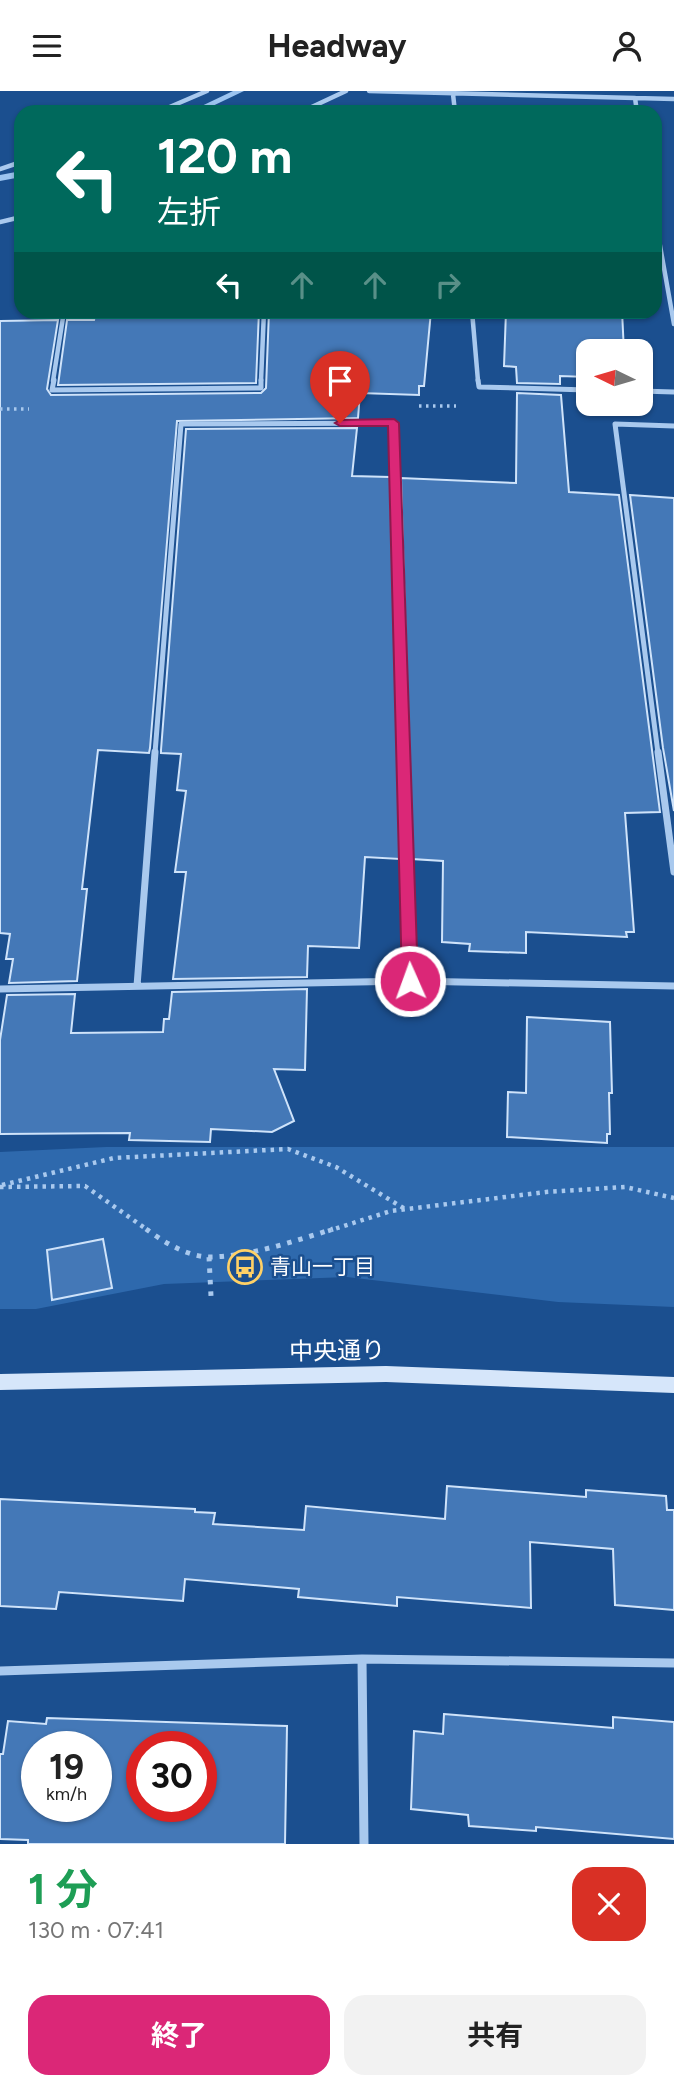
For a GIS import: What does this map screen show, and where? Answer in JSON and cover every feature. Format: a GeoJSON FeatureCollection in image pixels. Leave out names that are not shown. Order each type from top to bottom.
{"type":"FeatureCollection","features":[{"type":"Feature","properties":{"kind":"street"},"geometry":{"type":"LineString","coordinates":[[174,105],[207,91]]}},
{"type":"Feature","properties":{"kind":"street"},"geometry":{"type":"LineString","coordinates":[[316,105],[346,91]]}},
{"type":"Feature","properties":{"kind":"street"},"geometry":{"type":"LineString","coordinates":[[369,91],[674,99]]}},
{"type":"Feature","properties":{"kind":"street"},"geometry":{"type":"LineString","coordinates":[[453,94],[454,105]]}},
{"type":"Feature","properties":{"kind":"street"},"geometry":{"type":"LineString","coordinates":[[635,98],[636,105]]}},
{"type":"Feature","properties":{"kind":"street"},"geometry":{"type":"LineString","coordinates":[[662,257],[674,324]]}},
{"type":"Feature","properties":{"kind":"street"},"geometry":{"type":"LineString","coordinates":[[63,319],[52,390],[261,388],[264,319]]}},
{"type":"Feature","properties":{"kind":"street"},"geometry":{"type":"LineString","coordinates":[[473,319],[479,387],[576,390]]}},
{"type":"Feature","properties":{"kind":"street"},"geometry":{"type":"LineString","coordinates":[[653,391],[674,392]]}},
{"type":"Feature","properties":{"kind":"street"},"geometry":{"type":"LineString","coordinates":[[137,986],[181,424],[394,423],[410,981]]}},
{"type":"Feature","properties":{"kind":"street"},"geometry":{"type":"LineString","coordinates":[[674,426],[615,424],[674,872]]}},
{"type":"Feature","properties":{"kind":"street"},"geometry":{"type":"LineString","coordinates":[[0,989],[410,981],[674,986]]}},
{"type":"Feature","properties":{"kind":"street","name":"中央通り"},"geometry":{"type":"LineString","coordinates":[[0,1382],[386,1374],[674,1385]]}},
{"type":"Feature","properties":{"kind":"street"},"geometry":{"type":"LineString","coordinates":[[362,1658],[364,1844]]}},
{"type":"Feature","properties":{"kind":"street"},"geometry":{"type":"LineString","coordinates":[[0,1671],[362,1658],[674,1663]]}},
{"type":"Feature","properties":{"kind":"path"},"geometry":{"type":"LineString","coordinates":[[0,1187],[114,1157],[288,1149],[336,1167],[406,1209]]}},
{"type":"Feature","properties":{"kind":"path"},"geometry":{"type":"LineString","coordinates":[[0,1187],[85,1186],[170,1246],[209,1257],[287,1244],[391,1211],[406,1209],[546,1192],[625,1187],[672,1196]]}},
{"type":"Feature","properties":{"kind":"path"},"geometry":{"type":"LineString","coordinates":[[209,1257],[211,1296]]}},
{"type":"Feature","properties":{"kind":"shaded area"},"geometry":{"type":"Polygon","coordinates":[[[106,1147],[674,1147],[674,1307],[558,1302],[347,1277],[164,1284],[36,1309],[0,1309],[0,1152],[106,1147]]]}},
{"type":"Feature","properties":{"kind":"building"},"geometry":{"type":"Polygon","coordinates":[[[259,319],[256,383],[58,385],[67,320],[259,319]]]}},
{"type":"Feature","properties":{"kind":"building"},"geometry":{"type":"Polygon","coordinates":[[[269,319],[430,319],[424,386],[419,386],[419,395],[360,393],[358,418],[177,421],[149,753],[98,750],[82,889],[87,889],[77,981],[9,983],[13,959],[6,959],[10,934],[0,933],[0,321],[58,320],[47,389],[51,395],[261,393],[266,388],[269,319]]]}},
{"type":"Feature","properties":{"kind":"building"},"geometry":{"type":"Polygon","coordinates":[[[506,319],[622,319],[623,339],[576,339],[576,377],[560,376],[560,384],[517,383],[516,367],[504,366],[506,319]]]}},
{"type":"Feature","properties":{"kind":"building"},"geometry":{"type":"Polygon","coordinates":[[[517,393],[561,395],[569,492],[619,495],[660,812],[625,813],[634,932],[626,932],[627,937],[526,932],[526,953],[469,951],[470,944],[442,942],[443,861],[412,859],[401,478],[516,483],[517,393]]]}},
{"type":"Feature","properties":{"kind":"building"},"geometry":{"type":"Polygon","coordinates":[[[357,428],[352,476],[390,477],[400,859],[365,857],[359,948],[308,946],[307,977],[173,979],[186,872],[175,872],[186,791],[177,790],[181,754],[161,753],[161,750],[186,429],[357,428]]]}},
{"type":"Feature","properties":{"kind":"building"},"geometry":{"type":"Polygon","coordinates":[[[630,495],[674,498],[674,811],[663,748],[630,495]]]}},
{"type":"Feature","properties":{"kind":"building"},"geometry":{"type":"Polygon","coordinates":[[[307,989],[305,1070],[274,1069],[294,1121],[272,1132],[211,1129],[210,1142],[129,1140],[130,1133],[0,1134],[0,1040],[7,995],[75,994],[71,1033],[163,1032],[164,1019],[169,1019],[172,992],[307,989]]]}},
{"type":"Feature","properties":{"kind":"building"},"geometry":{"type":"Polygon","coordinates":[[[527,1017],[610,1022],[612,1093],[609,1093],[610,1134],[607,1134],[607,1143],[507,1137],[508,1092],[526,1093],[527,1017]]]}},
{"type":"Feature","properties":{"kind":"building"},"geometry":{"type":"Polygon","coordinates":[[[103,1239],[112,1288],[52,1300],[47,1250],[103,1239]]]}},
{"type":"Feature","properties":{"kind":"building"},"geometry":{"type":"Polygon","coordinates":[[[447,1486],[586,1497],[586,1490],[666,1496],[667,1510],[674,1510],[674,1610],[615,1605],[613,1549],[530,1542],[531,1608],[397,1597],[397,1606],[298,1597],[299,1589],[185,1579],[183,1601],[59,1592],[56,1609],[0,1606],[0,1499],[195,1509],[195,1512],[215,1513],[213,1524],[304,1530],[306,1506],[445,1519],[447,1486]]]}},
{"type":"Feature","properties":{"kind":"building"},"geometry":{"type":"Polygon","coordinates":[[[444,1714],[613,1728],[613,1717],[674,1722],[674,1839],[536,1827],[536,1831],[469,1826],[468,1815],[411,1809],[414,1731],[443,1734],[444,1714]]]}},
{"type":"Feature","properties":{"kind":"building"},"geometry":{"type":"Polygon","coordinates":[[[47,1718],[287,1726],[285,1844],[28,1844],[28,1840],[0,1839],[0,1754],[3,1754],[8,1721],[46,1724],[47,1718]]]}},
{"type":"Feature","properties":{"kind":"waterway"},"geometry":{"type":"LineString","coordinates":[[209,105],[240,91]]}},
{"type":"Feature","properties":{"kind":"waterway"},"geometry":{"type":"LineString","coordinates":[[0,178],[14,175]]}},
{"type":"Feature","properties":{"kind":"place","name":"青山一丁目"},"geometry":{"type":"Point","coordinates":[245,1267]}},
{"type":"Feature","properties":{"kind":"route"},"geometry":{"type":"LineString","coordinates":[[340,423],[394,423],[410,981]]}}]}
